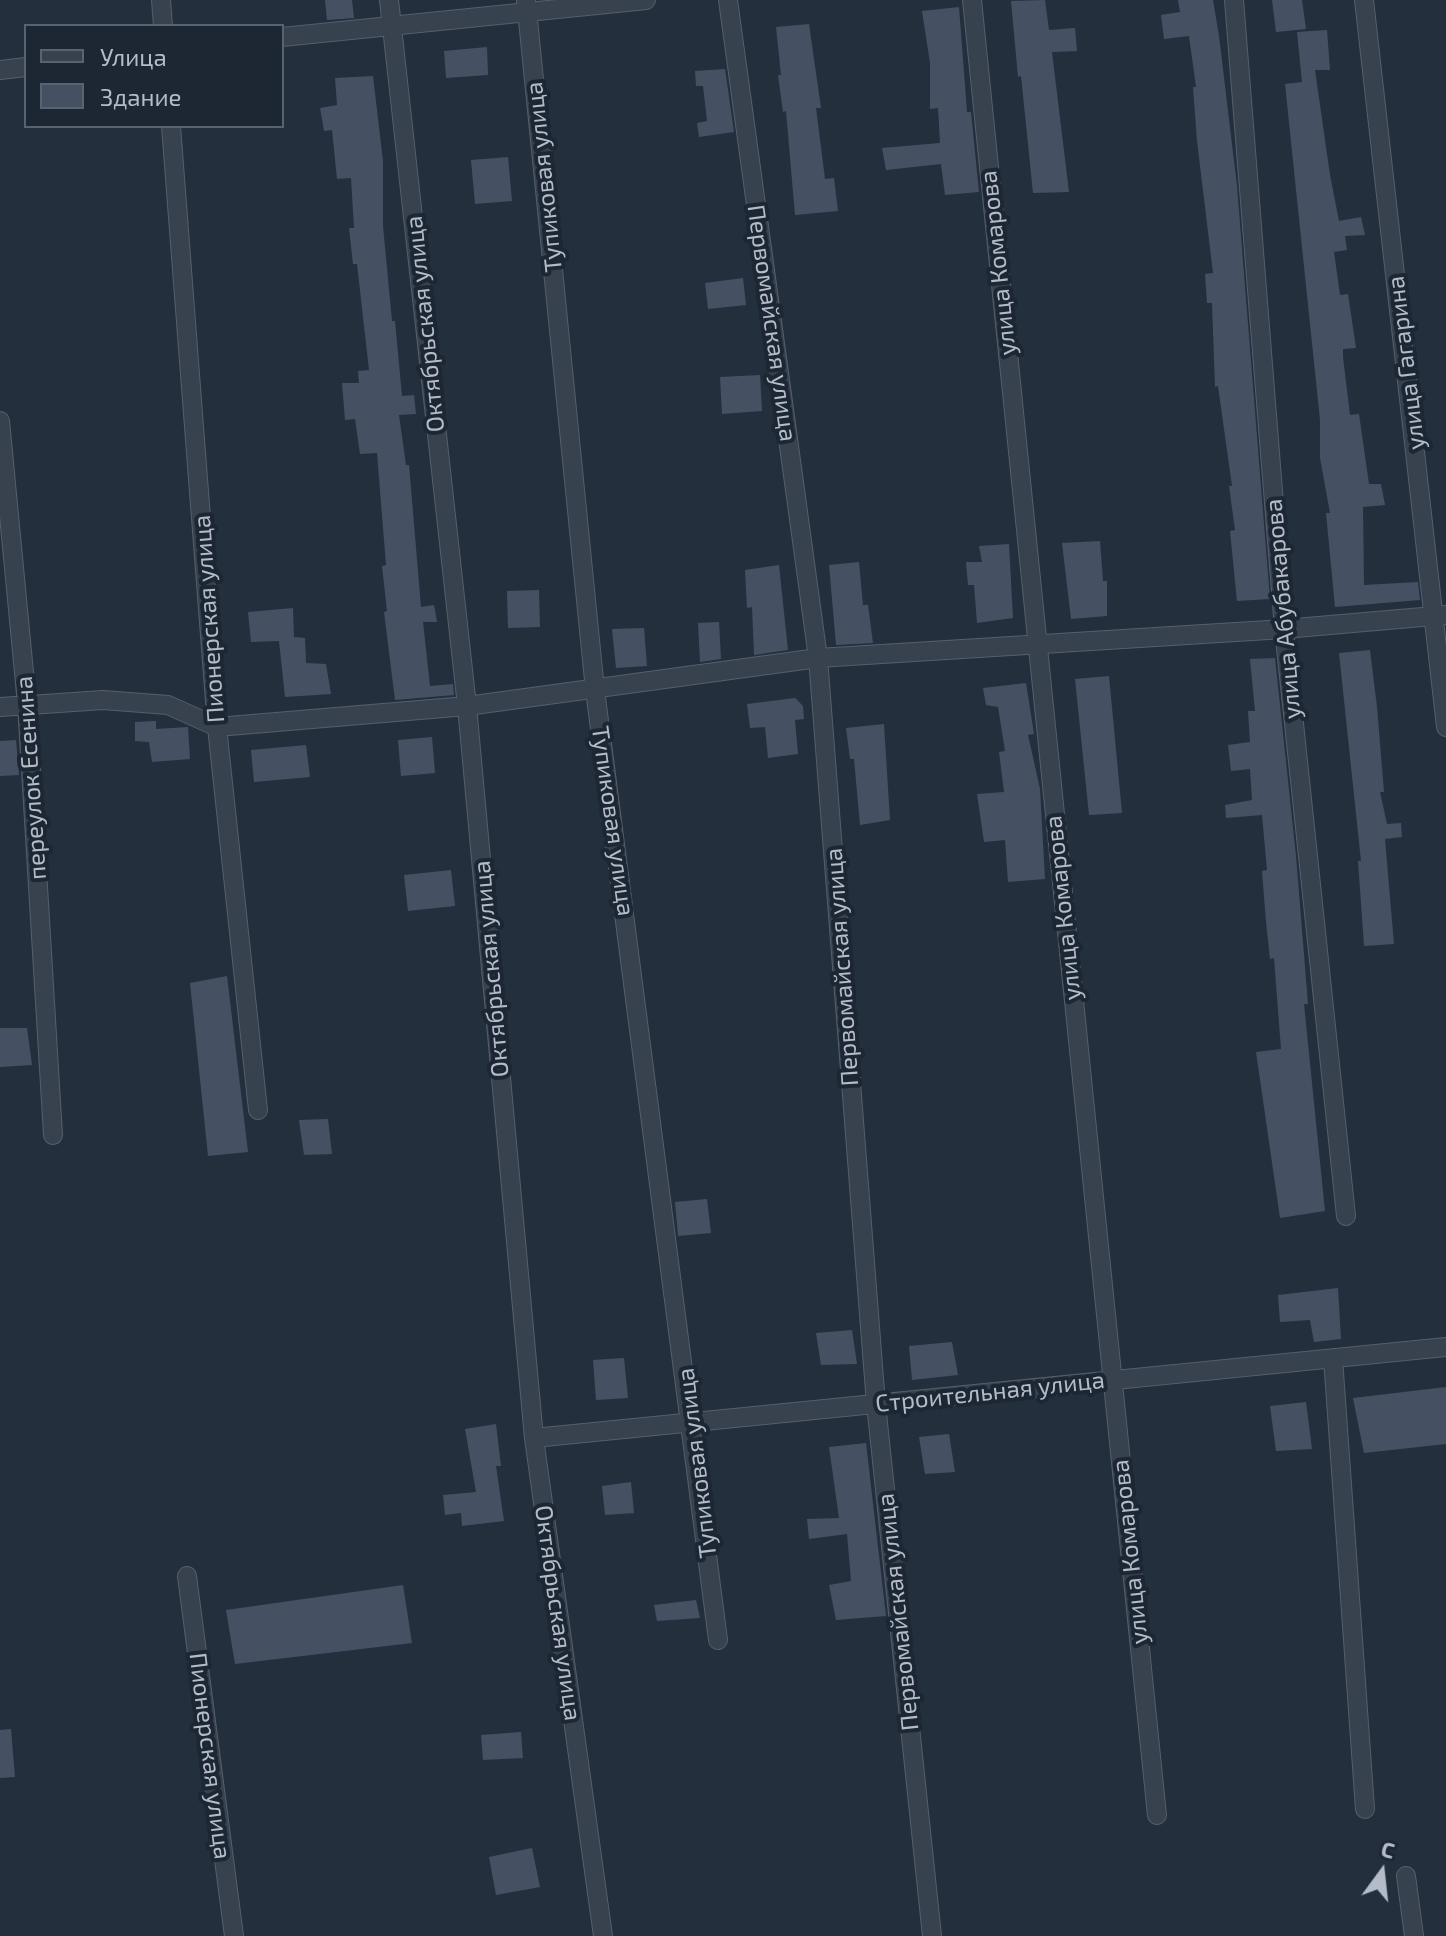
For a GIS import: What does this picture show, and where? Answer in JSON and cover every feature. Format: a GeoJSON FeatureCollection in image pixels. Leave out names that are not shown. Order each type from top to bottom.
{"type":"FeatureCollection","features":[{"type":"Feature","properties":{"kind":"street"},"geometry":{"type":"LineString","coordinates":[[161,0],[163,24]]}},
{"type":"Feature","properties":{"kind":"street","name":"Октябрьская улица"},"geometry":{"type":"LineString","coordinates":[[389,0],[467,706],[534,1438],[603,1936]]}},
{"type":"Feature","properties":{"kind":"street"},"geometry":{"type":"LineString","coordinates":[[284,37],[527,7],[646,0]]}},
{"type":"Feature","properties":{"kind":"street","name":"Первомайская улица"},"geometry":{"type":"LineString","coordinates":[[728,0],[818,658],[876,1404],[932,1936]]}},
{"type":"Feature","properties":{"kind":"street","name":"улица Комарова"},"geometry":{"type":"LineString","coordinates":[[972,0],[1035,643],[1157,1815]]}},
{"type":"Feature","properties":{"kind":"street","name":"улица Абубакарова"},"geometry":{"type":"LineString","coordinates":[[1234,0],[1284,629],[1346,1216]]}},
{"type":"Feature","properties":{"kind":"street","name":"улица Гагарина"},"geometry":{"type":"LineString","coordinates":[[1364,0],[1440,615],[1446,727]]}},
{"type":"Feature","properties":{"kind":"street","name":"Тупиковая улица"},"geometry":{"type":"LineString","coordinates":[[527,7],[595,690],[693,1422],[718,1640]]}},
{"type":"Feature","properties":{"kind":"street"},"geometry":{"type":"LineString","coordinates":[[0,70],[24,67]]}},
{"type":"Feature","properties":{"kind":"street","name":"Пионерская улица"},"geometry":{"type":"LineString","coordinates":[[171,128],[217,727],[258,1110]]}},
{"type":"Feature","properties":{"kind":"street","name":"переулок Есенина"},"geometry":{"type":"LineString","coordinates":[[0,421],[27,704],[53,1135]]}},
{"type":"Feature","properties":{"kind":"street"},"geometry":{"type":"LineString","coordinates":[[0,707],[103,700],[168,705],[217,727],[467,706],[818,658],[1284,629],[1440,615]]}},
{"type":"Feature","properties":{"kind":"street","name":"Строительная улица"},"geometry":{"type":"LineString","coordinates":[[534,1438],[1446,1347]]}},
{"type":"Feature","properties":{"kind":"street"},"geometry":{"type":"LineString","coordinates":[[1333,1358],[1365,1809]]}},
{"type":"Feature","properties":{"kind":"street","name":"Пионерская улица"},"geometry":{"type":"LineString","coordinates":[[187,1576],[234,1936]]}},
{"type":"Feature","properties":{"kind":"street"},"geometry":{"type":"LineString","coordinates":[[1406,1876],[1414,1936]]}},
{"type":"Feature","properties":{"kind":"building"},"geometry":{"type":"Polygon","coordinates":[[[325,0],[352,0],[354,18],[327,20],[325,0]]]}},
{"type":"Feature","properties":{"kind":"building"},"geometry":{"type":"Polygon","coordinates":[[[1045,0],[1049,30],[1075,28],[1077,51],[1052,52],[1069,192],[1033,193],[1021,76],[1018,77],[1011,1],[1045,0]]]}},
{"type":"Feature","properties":{"kind":"building"},"geometry":{"type":"Polygon","coordinates":[[[1178,0],[1213,0],[1219,36],[1237,186],[1270,599],[1237,601],[1230,531],[1235,530],[1229,486],[1232,486],[1218,386],[1215,387],[1212,303],[1207,303],[1205,274],[1213,273],[1197,141],[1193,87],[1196,87],[1189,36],[1164,39],[1161,15],[1180,12],[1178,0]]]}},
{"type":"Feature","properties":{"kind":"building"},"geometry":{"type":"Polygon","coordinates":[[[1272,0],[1302,0],[1306,29],[1276,32],[1272,0]]]}},
{"type":"Feature","properties":{"kind":"building"},"geometry":{"type":"Polygon","coordinates":[[[959,7],[967,112],[971,112],[979,192],[945,195],[941,164],[886,170],[882,148],[940,143],[938,108],[930,109],[930,63],[922,11],[959,7]]]}},
{"type":"Feature","properties":{"kind":"building"},"geometry":{"type":"Polygon","coordinates":[[[809,24],[821,108],[816,108],[825,179],[834,178],[838,211],[795,215],[786,111],[783,112],[778,75],[781,75],[776,27],[809,24]]]}},
{"type":"Feature","properties":{"kind":"building"},"geometry":{"type":"Polygon","coordinates":[[[1327,30],[1330,70],[1315,70],[1330,175],[1339,221],[1361,217],[1365,235],[1345,236],[1347,250],[1334,252],[1340,295],[1348,294],[1356,348],[1343,349],[1350,415],[1359,414],[1369,484],[1381,484],[1385,505],[1363,507],[1364,585],[1418,582],[1420,600],[1335,607],[1326,513],[1330,513],[1320,458],[1320,420],[1285,84],[1302,82],[1297,32],[1327,30]]]}},
{"type":"Feature","properties":{"kind":"building"},"geometry":{"type":"Polygon","coordinates":[[[487,47],[488,75],[446,78],[444,51],[487,47]]]}},
{"type":"Feature","properties":{"kind":"building"},"geometry":{"type":"Polygon","coordinates":[[[725,69],[734,132],[699,137],[697,123],[707,121],[703,86],[696,86],[695,71],[725,69]]]}},
{"type":"Feature","properties":{"kind":"building"},"geometry":{"type":"Polygon","coordinates":[[[373,76],[383,161],[383,226],[392,321],[395,321],[402,396],[414,395],[416,414],[399,415],[406,465],[409,465],[421,607],[434,605],[437,622],[423,622],[430,686],[453,684],[454,695],[395,700],[384,612],[387,611],[382,566],[386,565],[377,453],[360,454],[355,419],[345,420],[342,383],[359,383],[358,371],[369,370],[357,264],[353,264],[349,228],[354,228],[351,178],[337,179],[332,130],[324,131],[320,108],[337,105],[335,78],[373,76]]]}},
{"type":"Feature","properties":{"kind":"building"},"geometry":{"type":"Polygon","coordinates":[[[508,157],[512,201],[475,204],[471,160],[508,157]]]}},
{"type":"Feature","properties":{"kind":"building"},"geometry":{"type":"Polygon","coordinates":[[[743,278],[746,305],[708,309],[705,283],[743,278]]]}},
{"type":"Feature","properties":{"kind":"building"},"geometry":{"type":"Polygon","coordinates":[[[760,375],[762,411],[722,414],[720,377],[760,375]]]}},
{"type":"Feature","properties":{"kind":"building"},"geometry":{"type":"Polygon","coordinates":[[[1100,541],[1103,581],[1107,581],[1107,616],[1071,619],[1062,543],[1100,541]]]}},
{"type":"Feature","properties":{"kind":"building"},"geometry":{"type":"Polygon","coordinates":[[[1009,544],[1013,618],[977,623],[974,585],[968,585],[966,562],[982,562],[979,546],[1009,544]]]}},
{"type":"Feature","properties":{"kind":"building"},"geometry":{"type":"Polygon","coordinates":[[[859,562],[863,605],[868,605],[873,643],[836,645],[829,565],[859,562]]]}},
{"type":"Feature","properties":{"kind":"building"},"geometry":{"type":"Polygon","coordinates":[[[779,565],[788,650],[754,655],[752,607],[747,608],[745,570],[779,565]]]}},
{"type":"Feature","properties":{"kind":"building"},"geometry":{"type":"Polygon","coordinates":[[[539,590],[540,627],[508,628],[507,591],[539,590]]]}},
{"type":"Feature","properties":{"kind":"building"},"geometry":{"type":"Polygon","coordinates":[[[293,608],[294,637],[305,638],[306,663],[326,664],[331,694],[285,697],[279,641],[251,642],[248,612],[293,608]]]}},
{"type":"Feature","properties":{"kind":"building"},"geometry":{"type":"Polygon","coordinates":[[[719,622],[721,659],[700,662],[698,623],[719,622]]]}},
{"type":"Feature","properties":{"kind":"building"},"geometry":{"type":"Polygon","coordinates":[[[644,628],[647,666],[616,668],[612,629],[644,628]]]}},
{"type":"Feature","properties":{"kind":"building"},"geometry":{"type":"Polygon","coordinates":[[[1370,650],[1384,792],[1380,792],[1387,824],[1401,823],[1402,837],[1385,839],[1394,944],[1364,946],[1358,861],[1361,861],[1339,653],[1370,650]]]}},
{"type":"Feature","properties":{"kind":"building"},"geometry":{"type":"Polygon","coordinates":[[[1275,658],[1296,856],[1308,1004],[1304,1004],[1325,1211],[1280,1218],[1256,1052],[1281,1049],[1274,958],[1270,959],[1266,922],[1262,871],[1267,870],[1262,815],[1226,818],[1225,805],[1252,800],[1250,769],[1231,771],[1228,745],[1250,742],[1248,711],[1255,711],[1250,659],[1275,658]]]}},
{"type":"Feature","properties":{"kind":"building"},"geometry":{"type":"Polygon","coordinates":[[[1109,676],[1122,813],[1089,815],[1075,679],[1109,676]]]}},
{"type":"Feature","properties":{"kind":"building"},"geometry":{"type":"Polygon","coordinates":[[[1026,683],[1034,734],[1028,735],[1040,789],[1045,879],[1008,882],[1005,840],[984,842],[977,794],[1004,792],[999,752],[1005,751],[998,707],[986,705],[983,688],[1026,683]]]}},
{"type":"Feature","properties":{"kind":"building"},"geometry":{"type":"Polygon","coordinates":[[[795,698],[803,706],[804,719],[795,720],[798,754],[768,758],[765,727],[750,728],[747,704],[795,698]]]}},
{"type":"Feature","properties":{"kind":"building"},"geometry":{"type":"Polygon","coordinates":[[[156,721],[156,729],[188,727],[190,759],[152,762],[149,742],[135,741],[135,722],[156,721]]]}},
{"type":"Feature","properties":{"kind":"building"},"geometry":{"type":"Polygon","coordinates":[[[884,724],[890,820],[860,825],[854,759],[850,759],[846,728],[884,724]]]}},
{"type":"Feature","properties":{"kind":"building"},"geometry":{"type":"Polygon","coordinates":[[[432,737],[435,773],[401,776],[398,740],[432,737]]]}},
{"type":"Feature","properties":{"kind":"building"},"geometry":{"type":"Polygon","coordinates":[[[16,740],[19,775],[0,776],[0,741],[16,740]]]}},
{"type":"Feature","properties":{"kind":"building"},"geometry":{"type":"Polygon","coordinates":[[[306,745],[310,777],[254,782],[251,750],[306,745]]]}},
{"type":"Feature","properties":{"kind":"building"},"geometry":{"type":"Polygon","coordinates":[[[451,870],[455,906],[408,911],[404,875],[451,870]]]}},
{"type":"Feature","properties":{"kind":"building"},"geometry":{"type":"Polygon","coordinates":[[[227,976],[248,1152],[208,1156],[190,983],[227,976]]]}},
{"type":"Feature","properties":{"kind":"building"},"geometry":{"type":"Polygon","coordinates":[[[0,1028],[27,1028],[32,1065],[0,1067],[0,1028]]]}},
{"type":"Feature","properties":{"kind":"building"},"geometry":{"type":"Polygon","coordinates":[[[328,1119],[332,1154],[304,1155],[299,1120],[328,1119]]]}},
{"type":"Feature","properties":{"kind":"building"},"geometry":{"type":"Polygon","coordinates":[[[707,1199],[711,1233],[678,1236],[675,1202],[707,1199]]]}},
{"type":"Feature","properties":{"kind":"building"},"geometry":{"type":"Polygon","coordinates":[[[1338,1288],[1341,1339],[1314,1342],[1310,1320],[1280,1322],[1278,1295],[1338,1288]]]}},
{"type":"Feature","properties":{"kind":"building"},"geometry":{"type":"Polygon","coordinates":[[[852,1330],[857,1364],[821,1365],[816,1333],[852,1330]]]}},
{"type":"Feature","properties":{"kind":"building"},"geometry":{"type":"Polygon","coordinates":[[[952,1342],[958,1375],[912,1380],[909,1346],[952,1342]]]}},
{"type":"Feature","properties":{"kind":"building"},"geometry":{"type":"Polygon","coordinates":[[[624,1358],[628,1398],[596,1400],[593,1360],[624,1358]]]}},
{"type":"Feature","properties":{"kind":"building"},"geometry":{"type":"Polygon","coordinates":[[[1446,1387],[1446,1444],[1364,1453],[1353,1398],[1446,1387]]]}},
{"type":"Feature","properties":{"kind":"building"},"geometry":{"type":"Polygon","coordinates":[[[1306,1402],[1312,1449],[1276,1451],[1270,1406],[1306,1402]]]}},
{"type":"Feature","properties":{"kind":"building"},"geometry":{"type":"Polygon","coordinates":[[[496,1424],[501,1466],[496,1466],[504,1521],[462,1526],[461,1513],[445,1515],[443,1495],[476,1492],[465,1429],[496,1424]]]}},
{"type":"Feature","properties":{"kind":"building"},"geometry":{"type":"Polygon","coordinates":[[[949,1434],[955,1472],[925,1474],[919,1437],[949,1434]]]}},
{"type":"Feature","properties":{"kind":"building"},"geometry":{"type":"Polygon","coordinates":[[[866,1443],[886,1616],[836,1620],[829,1585],[851,1581],[847,1534],[809,1539],[807,1519],[839,1518],[829,1447],[866,1443]]]}},
{"type":"Feature","properties":{"kind":"building"},"geometry":{"type":"Polygon","coordinates":[[[631,1482],[634,1513],[605,1515],[602,1486],[631,1482]]]}},
{"type":"Feature","properties":{"kind":"building"},"geometry":{"type":"Polygon","coordinates":[[[403,1585],[412,1643],[235,1664],[226,1610],[403,1585]]]}},
{"type":"Feature","properties":{"kind":"building"},"geometry":{"type":"Polygon","coordinates":[[[696,1600],[700,1618],[657,1621],[654,1605],[696,1600]]]}},
{"type":"Feature","properties":{"kind":"building"},"geometry":{"type":"Polygon","coordinates":[[[11,1729],[15,1777],[0,1778],[0,1730],[11,1729]]]}},
{"type":"Feature","properties":{"kind":"building"},"geometry":{"type":"Polygon","coordinates":[[[521,1732],[523,1758],[483,1760],[481,1735],[521,1732]]]}},
{"type":"Feature","properties":{"kind":"building"},"geometry":{"type":"Polygon","coordinates":[[[532,1848],[540,1887],[496,1895],[489,1857],[532,1848]]]}}]}
